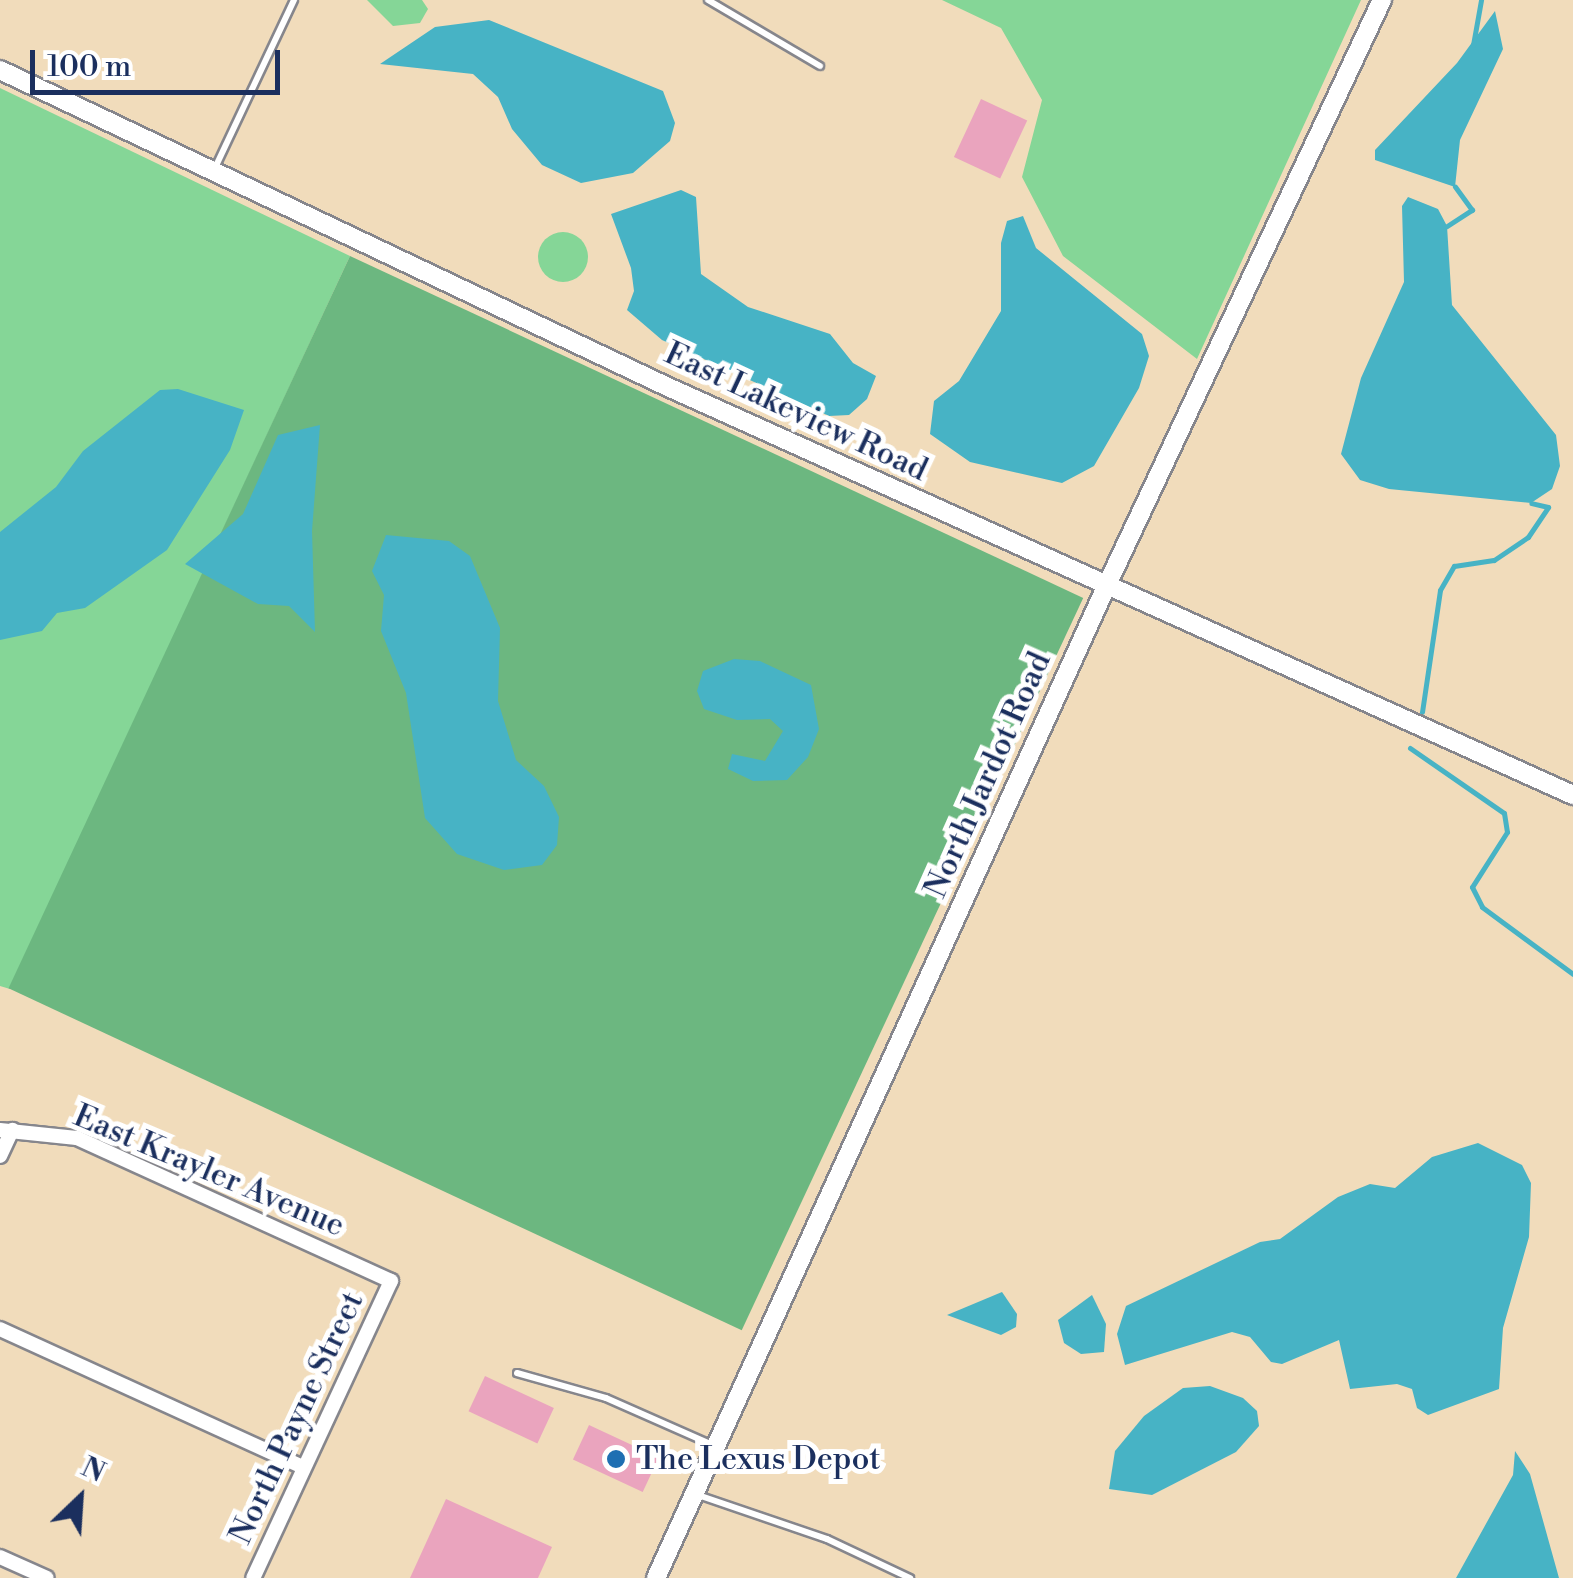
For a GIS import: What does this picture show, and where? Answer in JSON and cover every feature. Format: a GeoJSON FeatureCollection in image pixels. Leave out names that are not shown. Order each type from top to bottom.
{"type":"FeatureCollection","features":[{"type":"Feature","properties":{"kind":"street","name":"North Jardot Road"},"geometry":{"type":"LineString","coordinates":[[656,1578],[1106,587],[1382,0]]}},
{"type":"Feature","properties":{"kind":"street","name":"East Lakeview Road"},"geometry":{"type":"LineString","coordinates":[[0,70],[1106,587],[1573,796]]}},
{"type":"Feature","properties":{"kind":"street"},"geometry":{"type":"LineString","coordinates":[[0,1156],[6,1130]]}},
{"type":"Feature","properties":{"kind":"street","name":"East Krayler Avenue"},"geometry":{"type":"LineString","coordinates":[[6,1130],[77,1138],[391,1281]]}},
{"type":"Feature","properties":{"kind":"street","name":"North Payne Street"},"geometry":{"type":"LineString","coordinates":[[253,1578],[391,1281]]}},
{"type":"Feature","properties":{"kind":"street"},"geometry":{"type":"LineString","coordinates":[[0,1329],[303,1467]]}},
{"type":"Feature","properties":{"kind":"street"},"geometry":{"type":"LineString","coordinates":[[0,1556],[47,1578]]}},
{"type":"Feature","properties":{"kind":"lane"},"geometry":{"type":"LineString","coordinates":[[214,172],[294,0]]}},
{"type":"Feature","properties":{"kind":"lane"},"geometry":{"type":"LineString","coordinates":[[708,0],[820,66]]}},
{"type":"Feature","properties":{"kind":"lane"},"geometry":{"type":"LineString","coordinates":[[517,1373],[606,1398],[716,1447]]}},
{"type":"Feature","properties":{"kind":"lane"},"geometry":{"type":"LineString","coordinates":[[694,1494],[827,1539],[910,1578]]}},
{"type":"Feature","properties":{"kind":"green space"},"geometry":{"type":"Polygon","coordinates":[[[367,0],[422,0],[428,9],[420,23],[393,26],[367,0]]]}},
{"type":"Feature","properties":{"kind":"green space"},"geometry":{"type":"Polygon","coordinates":[[[942,0],[1361,0],[1197,359],[1063,256],[1022,177],[1042,100],[1001,28],[942,0]]]}},
{"type":"Feature","properties":{"kind":"green space"},"geometry":{"type":"Polygon","coordinates":[[[0,88],[350,256],[10,989],[0,986],[0,88]]]}},
{"type":"Feature","properties":{"kind":"green space"},"geometry":{"type":"Polygon","coordinates":[[[563,232],[580,240],[588,257],[580,274],[563,282],[546,274],[538,257],[546,240],[563,232]]]}},
{"type":"Feature","properties":{"kind":"green space"},"geometry":{"type":"Polygon","coordinates":[[[350,256],[1083,598],[742,1330],[9,988],[350,256]]]}},
{"type":"Feature","properties":{"kind":"water"},"geometry":{"type":"Polygon","coordinates":[[[1495,11],[1503,49],[1460,140],[1455,187],[1375,160],[1375,150],[1457,63],[1495,11]]]}},
{"type":"Feature","properties":{"kind":"water"},"geometry":{"type":"Polygon","coordinates":[[[489,20],[663,91],[675,123],[670,141],[633,173],[581,183],[542,165],[512,129],[498,97],[473,74],[380,64],[435,27],[489,20]]]}},
{"type":"Feature","properties":{"kind":"water"},"geometry":{"type":"Polygon","coordinates":[[[681,190],[696,197],[701,274],[748,307],[830,334],[853,363],[876,376],[867,399],[849,415],[829,416],[662,340],[627,310],[634,291],[631,268],[611,214],[681,190]]]}},
{"type":"Feature","properties":{"kind":"water"},"geometry":{"type":"Polygon","coordinates":[[[1408,197],[1438,209],[1447,226],[1452,305],[1556,435],[1560,466],[1552,489],[1531,503],[1389,489],[1360,480],[1341,454],[1361,378],[1404,282],[1402,206],[1408,197]]]}},
{"type":"Feature","properties":{"kind":"water"},"geometry":{"type":"Polygon","coordinates":[[[1023,216],[1036,248],[1142,334],[1149,356],[1139,388],[1094,466],[1062,483],[970,462],[930,434],[934,401],[959,381],[1001,311],[1001,243],[1007,221],[1023,216]]]}},
{"type":"Feature","properties":{"kind":"water"},"geometry":{"type":"Polygon","coordinates":[[[178,389],[244,410],[230,450],[167,550],[85,608],[57,613],[42,631],[0,640],[0,532],[56,487],[83,451],[160,390],[178,389]]]}},
{"type":"Feature","properties":{"kind":"water"},"geometry":{"type":"Polygon","coordinates":[[[320,425],[312,531],[315,632],[289,606],[258,604],[185,564],[243,514],[278,435],[320,425]]]}},
{"type":"Feature","properties":{"kind":"water"},"geometry":{"type":"Polygon","coordinates":[[[386,535],[449,541],[470,556],[500,628],[498,701],[516,760],[544,786],[559,817],[557,845],[542,865],[504,870],[457,854],[425,818],[406,693],[381,631],[384,595],[372,571],[386,535]]]}},
{"type":"Feature","properties":{"kind":"water"},"geometry":{"type":"Polygon","coordinates":[[[734,659],[760,661],[811,685],[819,729],[808,757],[787,780],[753,781],[728,769],[732,754],[765,761],[783,731],[770,719],[737,720],[704,709],[697,691],[703,671],[734,659]]]}},
{"type":"Feature","properties":{"kind":"water"},"geometry":{"type":"Polygon","coordinates":[[[1478,1143],[1522,1165],[1531,1183],[1529,1237],[1503,1328],[1499,1389],[1428,1415],[1417,1408],[1412,1389],[1397,1384],[1350,1389],[1339,1340],[1282,1364],[1271,1362],[1250,1337],[1232,1332],[1125,1365],[1117,1334],[1126,1306],[1260,1242],[1280,1239],[1338,1197],[1370,1184],[1395,1188],[1432,1157],[1478,1143]]]}},
{"type":"Feature","properties":{"kind":"water"},"geometry":{"type":"Polygon","coordinates":[[[1002,1292],[1017,1314],[1016,1327],[1001,1335],[947,1315],[1002,1292]]]}},
{"type":"Feature","properties":{"kind":"water"},"geometry":{"type":"Polygon","coordinates":[[[1092,1295],[1106,1324],[1104,1352],[1081,1354],[1064,1343],[1058,1320],[1092,1295]]]}},
{"type":"Feature","properties":{"kind":"water"},"geometry":{"type":"Polygon","coordinates":[[[1210,1386],[1243,1398],[1257,1411],[1259,1426],[1236,1452],[1152,1495],[1109,1489],[1115,1451],[1144,1416],[1183,1388],[1210,1386]]]}},
{"type":"Feature","properties":{"kind":"water"},"geometry":{"type":"Polygon","coordinates":[[[1515,1451],[1530,1474],[1559,1578],[1456,1578],[1513,1475],[1515,1451]]]}},
{"type":"Feature","properties":{"kind":"building"},"geometry":{"type":"Polygon","coordinates":[[[981,99],[1027,121],[1000,179],[954,157],[981,99]]]}},
{"type":"Feature","properties":{"kind":"building"},"geometry":{"type":"Polygon","coordinates":[[[485,1376],[554,1408],[537,1443],[469,1411],[485,1376]]]}},
{"type":"Feature","properties":{"kind":"building"},"geometry":{"type":"Polygon","coordinates":[[[589,1425],[659,1458],[643,1492],[573,1459],[589,1425]]]}},
{"type":"Feature","properties":{"kind":"building"},"geometry":{"type":"Polygon","coordinates":[[[446,1499],[552,1547],[538,1578],[410,1578],[446,1499]]]}},
{"type":"Feature","properties":{"kind":"waterway"},"geometry":{"type":"LineString","coordinates":[[1473,45],[1481,0]]}},
{"type":"Feature","properties":{"kind":"waterway"},"geometry":{"type":"LineString","coordinates":[[1447,226],[1472,210],[1455,187]]}},
{"type":"Feature","properties":{"kind":"waterway"},"geometry":{"type":"LineString","coordinates":[[1422,712],[1440,590],[1454,566],[1494,560],[1528,537],[1548,507],[1531,503]]}},
{"type":"Feature","properties":{"kind":"waterway"},"geometry":{"type":"LineString","coordinates":[[1410,748],[1504,813],[1507,832],[1472,887],[1482,907],[1573,974]]}},
{"type":"Feature","properties":{"kind":"place","name":"The Lexus Depot"},"geometry":{"type":"Point","coordinates":[616,1459]}}]}
